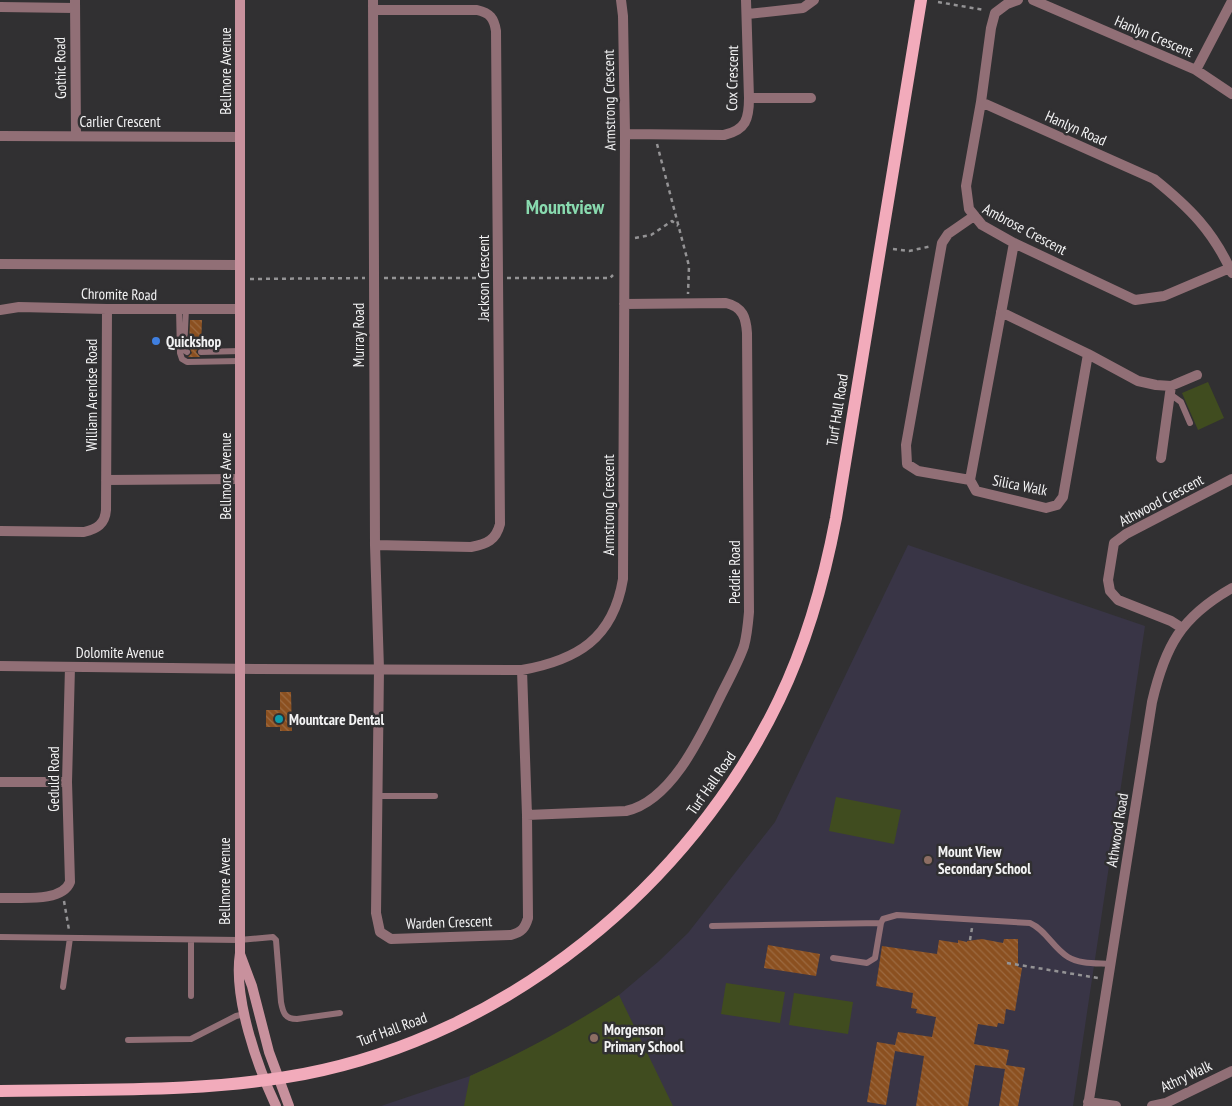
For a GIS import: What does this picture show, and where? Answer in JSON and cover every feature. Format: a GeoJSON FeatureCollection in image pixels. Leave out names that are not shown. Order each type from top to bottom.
{"type":"FeatureCollection","features":[{"type":"Feature","properties":{"kind":"main road","name":"Turf Hall Road"},"geometry":{"type":"LineString","coordinates":[[0,1090],[166,1088],[264,1080],[305,1073],[397,1047],[470,1016],[559,961],[592,937],[664,869],[719,801],[757,742],[779,700],[801,649],[825,573],[836,518],[921,0]]}},
{"type":"Feature","properties":{"kind":"street","name":"Bellmore Avenue"},"geometry":{"type":"LineString","coordinates":[[240,0],[240,953],[238,974],[245,1014],[264,1080],[276,1106]]}},
{"type":"Feature","properties":{"kind":"street","name":"Armstrong Crescent"},"geometry":{"type":"LineString","coordinates":[[239,668],[522,670],[556,662],[579,651],[590,644],[608,622],[621,592],[623,579],[625,134],[623,16],[621,0]]}},
{"type":"Feature","properties":{"kind":"street","name":"Cox Crescent"},"geometry":{"type":"LineString","coordinates":[[625,134],[724,135],[735,132],[744,124],[749,98],[748,14],[746,0]]}},
{"type":"Feature","properties":{"kind":"street"},"geometry":{"type":"LineString","coordinates":[[748,14],[803,8],[814,0]]}},
{"type":"Feature","properties":{"kind":"street"},"geometry":{"type":"LineString","coordinates":[[974,216],[969,209],[966,186],[981,102],[991,28],[996,13],[1007,4],[1018,0]]}},
{"type":"Feature","properties":{"kind":"street","name":"Hanlyn Crescent"},"geometry":{"type":"LineString","coordinates":[[1033,0],[1196,70],[1232,94]]}},
{"type":"Feature","properties":{"kind":"street"},"geometry":{"type":"LineString","coordinates":[[1196,70],[1232,2]]}},
{"type":"Feature","properties":{"kind":"street"},"geometry":{"type":"LineString","coordinates":[[0,8],[74,4]]}},
{"type":"Feature","properties":{"kind":"street","name":"Gothic Road"},"geometry":{"type":"LineString","coordinates":[[74,4],[76,136]]}},
{"type":"Feature","properties":{"kind":"street","name":"Murray Road"},"geometry":{"type":"LineString","coordinates":[[373,5],[375,545],[379,669]]}},
{"type":"Feature","properties":{"kind":"street","name":"Jackson Crescent"},"geometry":{"type":"LineString","coordinates":[[373,5],[477,10],[488,14],[495,23],[500,504],[498,531],[490,542],[471,547],[375,545]]}},
{"type":"Feature","properties":{"kind":"street"},"geometry":{"type":"LineString","coordinates":[[749,98],[812,98]]}},
{"type":"Feature","properties":{"kind":"street","name":"Hanlyn Road"},"geometry":{"type":"LineString","coordinates":[[981,102],[1154,180],[1198,218],[1214,239],[1231,270]]}},
{"type":"Feature","properties":{"kind":"street","name":"Carlier Crescent"},"geometry":{"type":"LineString","coordinates":[[0,136],[240,137]]}},
{"type":"Feature","properties":{"kind":"street","name":"Ambrose Crescent"},"geometry":{"type":"LineString","coordinates":[[942,243],[948,234],[974,216],[982,225],[1014,243],[1135,300],[1164,296],[1231,270]]}},
{"type":"Feature","properties":{"kind":"street"},"geometry":{"type":"LineString","coordinates":[[942,243],[906,445],[907,464],[918,471],[970,480]]}},
{"type":"Feature","properties":{"kind":"street","name":"Silica Walk"},"geometry":{"type":"LineString","coordinates":[[1014,243],[970,480],[976,491],[1046,508],[1057,505],[1063,497],[1088,354]]}},
{"type":"Feature","properties":{"kind":"street"},"geometry":{"type":"LineString","coordinates":[[0,264],[239,264]]}},
{"type":"Feature","properties":{"kind":"street","name":"Peddie Road"},"geometry":{"type":"LineString","coordinates":[[527,815],[626,811],[641,807],[656,796],[697,743],[740,657],[744,645],[749,612],[746,324],[741,311],[733,304],[624,304]]}},
{"type":"Feature","properties":{"kind":"street","name":"Chromite Road"},"geometry":{"type":"LineString","coordinates":[[0,310],[19,307],[239,309]]}},
{"type":"Feature","properties":{"kind":"street","name":"William Arendse Road"},"geometry":{"type":"LineString","coordinates":[[0,531],[84,532],[99,527],[106,516],[107,309]]}},
{"type":"Feature","properties":{"kind":"street"},"geometry":{"type":"LineString","coordinates":[[1001,312],[1088,354],[1138,381],[1171,390],[1197,375]]}},
{"type":"Feature","properties":{"kind":"street"},"geometry":{"type":"LineString","coordinates":[[1161,458],[1171,390]]}},
{"type":"Feature","properties":{"kind":"street"},"geometry":{"type":"LineString","coordinates":[[106,480],[240,479]]}},
{"type":"Feature","properties":{"kind":"street","name":"Athwood Crescent"},"geometry":{"type":"LineString","coordinates":[[1182,628],[1171,621],[1118,600],[1110,592],[1108,580],[1114,543],[1126,534],[1232,479]]}},
{"type":"Feature","properties":{"kind":"street","name":"Athwood Road"},"geometry":{"type":"LineString","coordinates":[[1088,1104],[1152,702],[1158,678],[1165,655],[1182,628],[1202,607],[1232,588]]}},
{"type":"Feature","properties":{"kind":"street","name":"Dolomite Avenue"},"geometry":{"type":"LineString","coordinates":[[0,666],[239,668]]}},
{"type":"Feature","properties":{"kind":"street","name":"Geduld Road"},"geometry":{"type":"LineString","coordinates":[[64,891],[71,879],[67,782],[70,667]]}},
{"type":"Feature","properties":{"kind":"street","name":"Warden Crescent"},"geometry":{"type":"LineString","coordinates":[[379,669],[376,913],[380,932],[391,939],[511,935],[524,929],[528,918],[522,670]]}},
{"type":"Feature","properties":{"kind":"street"},"geometry":{"type":"LineString","coordinates":[[0,782],[67,782]]}},
{"type":"Feature","properties":{"kind":"street"},"geometry":{"type":"LineString","coordinates":[[0,898],[45,897],[64,891]]}},
{"type":"Feature","properties":{"kind":"street","name":"Bellmore Avenue"},"geometry":{"type":"LineString","coordinates":[[240,953],[250,978],[261,1027],[289,1106]]}},
{"type":"Feature","properties":{"kind":"street","name":"Athry Walk"},"geometry":{"type":"LineString","coordinates":[[1152,1106],[1166,1104],[1232,1071]]}},
{"type":"Feature","properties":{"kind":"street"},"geometry":{"type":"LineString","coordinates":[[1088,1104],[1116,1106]]}},
{"type":"Feature","properties":{"kind":"lane"},"geometry":{"type":"LineString","coordinates":[[183,309],[184,350],[187,352]]}},
{"type":"Feature","properties":{"kind":"lane"},"geometry":{"type":"LineString","coordinates":[[183,309],[180,353],[182,359],[187,362],[240,356]]}},
{"type":"Feature","properties":{"kind":"lane"},"geometry":{"type":"LineString","coordinates":[[201,352],[240,356]]}},
{"type":"Feature","properties":{"kind":"lane"},"geometry":{"type":"LineString","coordinates":[[1171,390],[1181,402],[1190,423]]}},
{"type":"Feature","properties":{"kind":"lane"},"geometry":{"type":"LineString","coordinates":[[377,796],[435,796]]}},
{"type":"Feature","properties":{"kind":"lane"},"geometry":{"type":"LineString","coordinates":[[833,958],[867,963],[874,960],[883,919],[897,915],[1030,923],[1040,928],[1069,958],[1110,964]]}},
{"type":"Feature","properties":{"kind":"lane"},"geometry":{"type":"LineString","coordinates":[[712,926],[881,923]]}},
{"type":"Feature","properties":{"kind":"lane"},"geometry":{"type":"LineString","coordinates":[[0,937],[239,940],[273,937],[276,939],[281,1002],[286,1017],[297,1019],[340,1013]]}},
{"type":"Feature","properties":{"kind":"lane"},"geometry":{"type":"LineString","coordinates":[[64,987],[70,938]]}},
{"type":"Feature","properties":{"kind":"lane"},"geometry":{"type":"LineString","coordinates":[[191,996],[192,940]]}},
{"type":"Feature","properties":{"kind":"lane"},"geometry":{"type":"LineString","coordinates":[[128,1040],[191,1039],[236,1016],[245,1014]]}},
{"type":"Feature","properties":{"kind":"path"},"geometry":{"type":"LineString","coordinates":[[938,2],[996,13]]}},
{"type":"Feature","properties":{"kind":"path"},"geometry":{"type":"LineString","coordinates":[[658,134],[657,144],[688,266],[687,303]]}},
{"type":"Feature","properties":{"kind":"path"},"geometry":{"type":"LineString","coordinates":[[624,240],[652,236],[672,221],[679,227]]}},
{"type":"Feature","properties":{"kind":"path"},"geometry":{"type":"LineString","coordinates":[[891,249],[909,251],[942,243]]}},
{"type":"Feature","properties":{"kind":"path"},"geometry":{"type":"LineString","coordinates":[[505,278],[610,278],[617,273]]}},
{"type":"Feature","properties":{"kind":"path"},"geometry":{"type":"LineString","coordinates":[[248,279],[366,278]]}},
{"type":"Feature","properties":{"kind":"path"},"geometry":{"type":"LineString","coordinates":[[380,278],[492,278]]}},
{"type":"Feature","properties":{"kind":"path"},"geometry":{"type":"LineString","coordinates":[[64,891],[70,938]]}},
{"type":"Feature","properties":{"kind":"path"},"geometry":{"type":"LineString","coordinates":[[1007,963],[1098,978]]}},
{"type":"Feature","properties":{"kind":"shaded area","name":"Mount View Secondary School"},"geometry":{"type":"Polygon","coordinates":[[[908,545],[1145,626],[1073,1106],[381,1106],[470,1076],[512,1057],[582,1020],[619,995],[658,962],[688,933],[775,822],[908,545]]]}},
{"type":"Feature","properties":{"kind":"green space"},"geometry":{"type":"Polygon","coordinates":[[[1208,382],[1224,418],[1198,430],[1182,393],[1208,382]]]}},
{"type":"Feature","properties":{"kind":"green space"},"geometry":{"type":"Polygon","coordinates":[[[836,797],[901,810],[894,844],[829,831],[836,797]]]}},
{"type":"Feature","properties":{"kind":"green space"},"geometry":{"type":"Polygon","coordinates":[[[726,983],[785,992],[780,1023],[721,1014],[726,983]]]}},
{"type":"Feature","properties":{"kind":"green space"},"geometry":{"type":"Polygon","coordinates":[[[794,993],[853,1002],[848,1034],[789,1025],[794,993]]]}},
{"type":"Feature","properties":{"kind":"green space","name":"Morgenson Primary School"},"geometry":{"type":"Polygon","coordinates":[[[619,995],[673,1106],[464,1106],[470,1076],[583,1018],[619,995]]]}},
{"type":"Feature","properties":{"kind":"building"},"geometry":{"type":"Polygon","coordinates":[[[190,320],[202,320],[201,347],[196,352],[200,357],[188,357],[192,353],[189,347],[190,320]]]}},
{"type":"Feature","properties":{"kind":"building","name":"Mountcare Dental"},"geometry":{"type":"Polygon","coordinates":[[[280,692],[291,692],[292,731],[280,731],[280,727],[266,727],[266,710],[280,710],[280,692]]]}},
{"type":"Feature","properties":{"kind":"building"},"geometry":{"type":"Polygon","coordinates":[[[982,939],[1003,943],[1004,939],[1018,939],[1018,967],[1022,968],[1015,1011],[1006,1009],[1004,1024],[998,1023],[997,1027],[978,1024],[974,1044],[1009,1050],[1006,1065],[1025,1068],[1018,1106],[999,1106],[1005,1069],[975,1065],[968,1106],[916,1106],[924,1056],[895,1051],[886,1105],[867,1102],[877,1042],[895,1045],[898,1032],[932,1037],[936,1017],[916,1013],[917,1009],[911,1008],[913,993],[876,986],[882,946],[937,954],[939,940],[958,943],[958,940],[967,942],[982,939]]]}},
{"type":"Feature","properties":{"kind":"building"},"geometry":{"type":"Polygon","coordinates":[[[768,945],[820,954],[816,976],[764,968],[768,945]]]}},
{"type":"Feature","properties":{"kind":"place","name":"Quickshop"},"geometry":{"type":"Point","coordinates":[156,341]}},
{"type":"Feature","properties":{"kind":"place","name":"Mountcare Dental"},"geometry":{"type":"Point","coordinates":[279,719]}},
{"type":"Feature","properties":{"kind":"place","name":"Mount View Secondary School"},"geometry":{"type":"Point","coordinates":[928,860]}},
{"type":"Feature","properties":{"kind":"place","name":"Morgenson Primary School"},"geometry":{"type":"Point","coordinates":[594,1038]}},
{"type":"Feature","properties":{"kind":"district","name":"Mountview"},"geometry":{"type":"Point","coordinates":[565,207]}}]}
